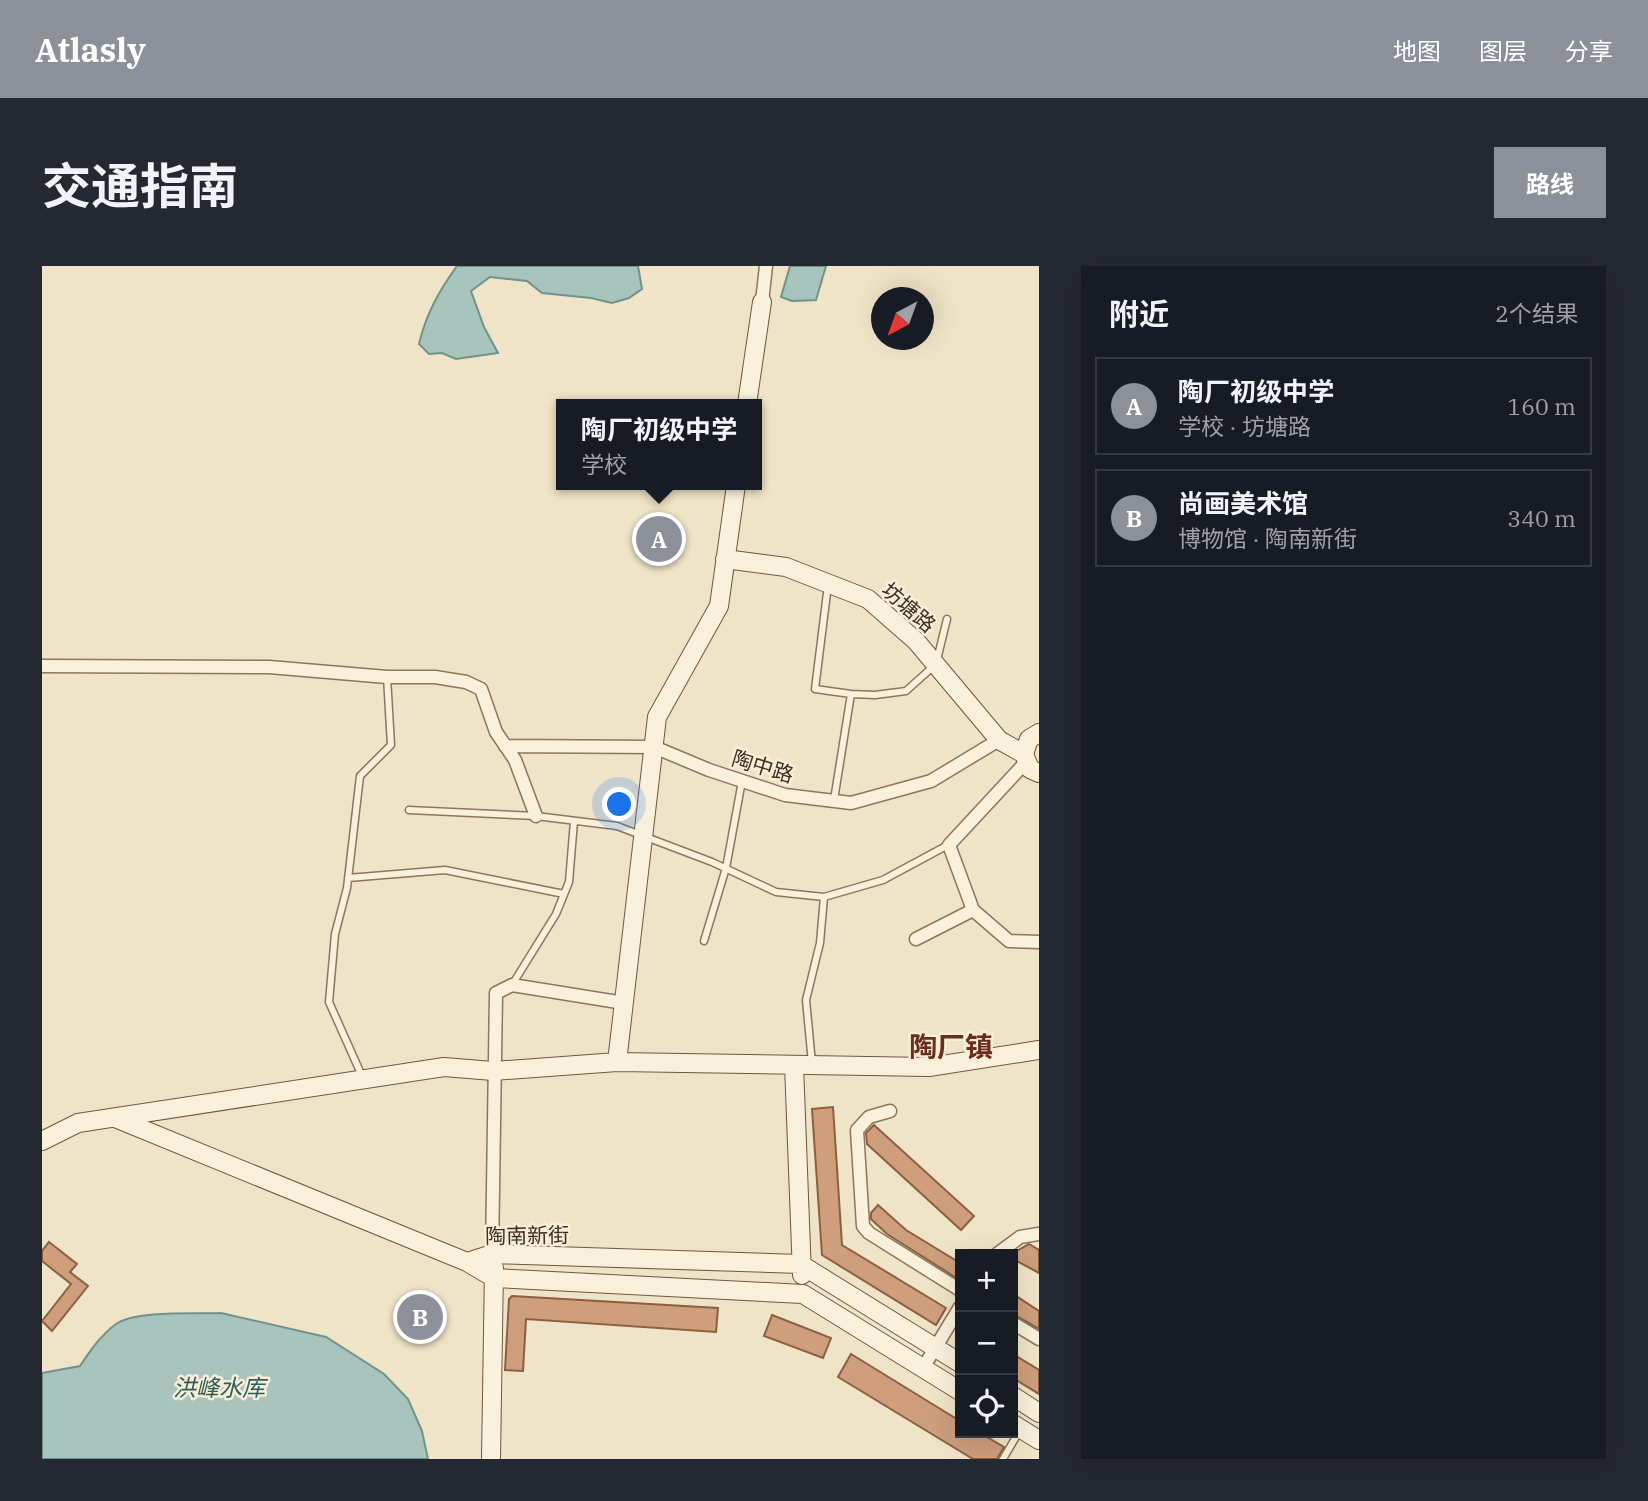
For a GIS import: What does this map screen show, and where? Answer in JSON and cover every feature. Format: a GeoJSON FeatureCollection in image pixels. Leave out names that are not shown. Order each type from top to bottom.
{"type":"FeatureCollection","features":[{"type":"Feature","properties":{"kind":"street"},"geometry":{"type":"LineString","coordinates":[[748,399],[766,266]]}},
{"type":"Feature","properties":{"kind":"street"},"geometry":{"type":"LineString","coordinates":[[617,1062],[657,718],[719,606],[735,490]]}},
{"type":"Feature","properties":{"kind":"street","name":"坊塘路"},"geometry":{"type":"LineString","coordinates":[[725,559],[786,567],[868,599],[916,641],[999,740],[1029,763]]}},
{"type":"Feature","properties":{"kind":"street"},"geometry":{"type":"LineString","coordinates":[[42,666],[269,667],[387,677],[435,677],[466,682],[481,690],[496,733],[515,760],[536,816]]}},
{"type":"Feature","properties":{"kind":"street"},"geometry":{"type":"LineString","coordinates":[[1039,733],[1029,739],[1029,763],[949,845],[973,909],[1009,941],[1039,942]]}},
{"type":"Feature","properties":{"kind":"street","name":"陶中路"},"geometry":{"type":"LineString","coordinates":[[505,746],[654,747],[785,794],[834,803],[850,803],[931,781],[999,740]]}},
{"type":"Feature","properties":{"kind":"street"},"geometry":{"type":"LineString","coordinates":[[916,939],[973,909]]}},
{"type":"Feature","properties":{"kind":"street"},"geometry":{"type":"LineString","coordinates":[[491,1459],[493,1071],[496,993],[512,985],[624,1003]]}},
{"type":"Feature","properties":{"kind":"street"},"geometry":{"type":"LineString","coordinates":[[42,1141],[78,1123],[444,1067],[493,1071],[617,1062],[929,1067],[1039,1050]]}},
{"type":"Feature","properties":{"kind":"street"},"geometry":{"type":"LineString","coordinates":[[803,1065],[800,1264],[803,1294]]}},
{"type":"Feature","properties":{"kind":"street"},"geometry":{"type":"LineString","coordinates":[[890,1111],[869,1117],[858,1130],[863,1226],[955,1287]]}},
{"type":"Feature","properties":{"kind":"street"},"geometry":{"type":"LineString","coordinates":[[115,1118],[467,1262]]}},
{"type":"Feature","properties":{"kind":"street"},"geometry":{"type":"LineString","coordinates":[[1004,1249],[1020,1237],[1039,1234]]}},
{"type":"Feature","properties":{"kind":"street","name":"陶南新街"},"geometry":{"type":"LineString","coordinates":[[467,1262],[492,1254],[800,1264]]}},
{"type":"Feature","properties":{"kind":"street","name":"陶南新街"},"geometry":{"type":"LineString","coordinates":[[467,1262],[494,1278],[803,1294],[955,1388]]}},
{"type":"Feature","properties":{"kind":"street"},"geometry":{"type":"LineString","coordinates":[[800,1264],[955,1360]]}},
{"type":"Feature","properties":{"kind":"street"},"geometry":{"type":"LineString","coordinates":[[923,1368],[957,1312]]}},
{"type":"Feature","properties":{"kind":"street"},"geometry":{"type":"LineString","coordinates":[[1018,1326],[1039,1339]]}},
{"type":"Feature","properties":{"kind":"street"},"geometry":{"type":"LineString","coordinates":[[1018,1399],[1039,1413]]}},
{"type":"Feature","properties":{"kind":"street"},"geometry":{"type":"LineString","coordinates":[[1018,1427],[1039,1440]]}},
{"type":"Feature","properties":{"kind":"lane"},"geometry":{"type":"LineString","coordinates":[[829,583],[816,689],[875,695],[906,691],[936,664],[947,619]]}},
{"type":"Feature","properties":{"kind":"lane"},"geometry":{"type":"LineString","coordinates":[[364,1079],[329,1002],[335,934],[348,878],[360,776],[391,745],[387,677]]}},
{"type":"Feature","properties":{"kind":"lane"},"geometry":{"type":"LineString","coordinates":[[834,803],[851,694]]}},
{"type":"Feature","properties":{"kind":"lane"},"geometry":{"type":"LineString","coordinates":[[704,941],[726,868],[741,780]]}},
{"type":"Feature","properties":{"kind":"lane"},"geometry":{"type":"LineString","coordinates":[[409,810],[536,816],[617,826],[726,868],[776,892],[824,897],[883,880],[949,845]]}},
{"type":"Feature","properties":{"kind":"lane"},"geometry":{"type":"LineString","coordinates":[[512,985],[556,914],[569,882],[574,821]]}},
{"type":"Feature","properties":{"kind":"lane"},"geometry":{"type":"LineString","coordinates":[[348,878],[445,870],[564,894]]}},
{"type":"Feature","properties":{"kind":"lane"},"geometry":{"type":"LineString","coordinates":[[803,1065],[806,1000],[820,943],[824,897]]}},
{"type":"Feature","properties":{"kind":"lane"},"geometry":{"type":"LineString","coordinates":[[1003,1459],[1012,1438]]}},
{"type":"Feature","properties":{"kind":"water"},"geometry":{"type":"Polygon","coordinates":[[[457,266],[638,266],[642,289],[629,298],[612,303],[542,293],[527,281],[490,277],[471,291],[484,327],[498,353],[456,359],[442,353],[429,354],[419,344],[434,303],[457,266]]]}},
{"type":"Feature","properties":{"kind":"water"},"geometry":{"type":"Polygon","coordinates":[[[790,266],[826,266],[816,300],[792,301],[781,297],[790,266]]]}},
{"type":"Feature","properties":{"kind":"water","name":"洪峰水库"},"geometry":{"type":"Polygon","coordinates":[[[221,1313],[326,1337],[384,1374],[408,1399],[422,1431],[428,1459],[42,1459],[42,1373],[80,1366],[105,1333],[125,1320],[151,1315],[221,1313]]]}},
{"type":"Feature","properties":{"kind":"building"},"geometry":{"type":"Polygon","coordinates":[[[833,1107],[842,1245],[946,1308],[936,1325],[822,1255],[812,1109],[833,1107]]]}},
{"type":"Feature","properties":{"kind":"building"},"geometry":{"type":"Polygon","coordinates":[[[874,1125],[974,1216],[961,1230],[867,1144],[866,1133],[874,1125]]]}},
{"type":"Feature","properties":{"kind":"building"},"geometry":{"type":"Polygon","coordinates":[[[878,1205],[906,1230],[955,1260],[955,1277],[887,1234],[871,1219],[871,1213],[878,1205]]]}},
{"type":"Feature","properties":{"kind":"building"},"geometry":{"type":"Polygon","coordinates":[[[49,1242],[77,1264],[70,1272],[88,1286],[52,1331],[42,1321],[71,1284],[42,1261],[42,1251],[49,1242]]]}},
{"type":"Feature","properties":{"kind":"building"},"geometry":{"type":"Polygon","coordinates":[[[1029,1244],[1039,1250],[1039,1273],[1018,1262],[1018,1250],[1029,1244]]]}},
{"type":"Feature","properties":{"kind":"building"},"geometry":{"type":"Polygon","coordinates":[[[512,1296],[718,1308],[716,1332],[526,1319],[523,1371],[505,1370],[509,1299],[512,1296]]]}},
{"type":"Feature","properties":{"kind":"building"},"geometry":{"type":"Polygon","coordinates":[[[1018,1297],[1039,1311],[1039,1329],[1018,1317],[1018,1297]]]}},
{"type":"Feature","properties":{"kind":"building"},"geometry":{"type":"Polygon","coordinates":[[[772,1315],[831,1338],[823,1358],[764,1336],[772,1315]]]}},
{"type":"Feature","properties":{"kind":"building"},"geometry":{"type":"Polygon","coordinates":[[[851,1354],[955,1418],[955,1438],[989,1438],[1004,1447],[997,1459],[973,1459],[838,1377],[851,1354]]]}},
{"type":"Feature","properties":{"kind":"building"},"geometry":{"type":"Polygon","coordinates":[[[1018,1357],[1039,1370],[1039,1394],[1018,1381],[1018,1357]]]}},
{"type":"Feature","properties":{"kind":"place","name":"陶厂初级中学"},"geometry":{"type":"Point","coordinates":[659,539]}},
{"type":"Feature","properties":{"kind":"place","name":"尚画美术馆"},"geometry":{"type":"Point","coordinates":[420,1317]}},
{"type":"Feature","properties":{"kind":"district","name":"陶厂镇"},"geometry":{"type":"Point","coordinates":[951,1046]}}]}
